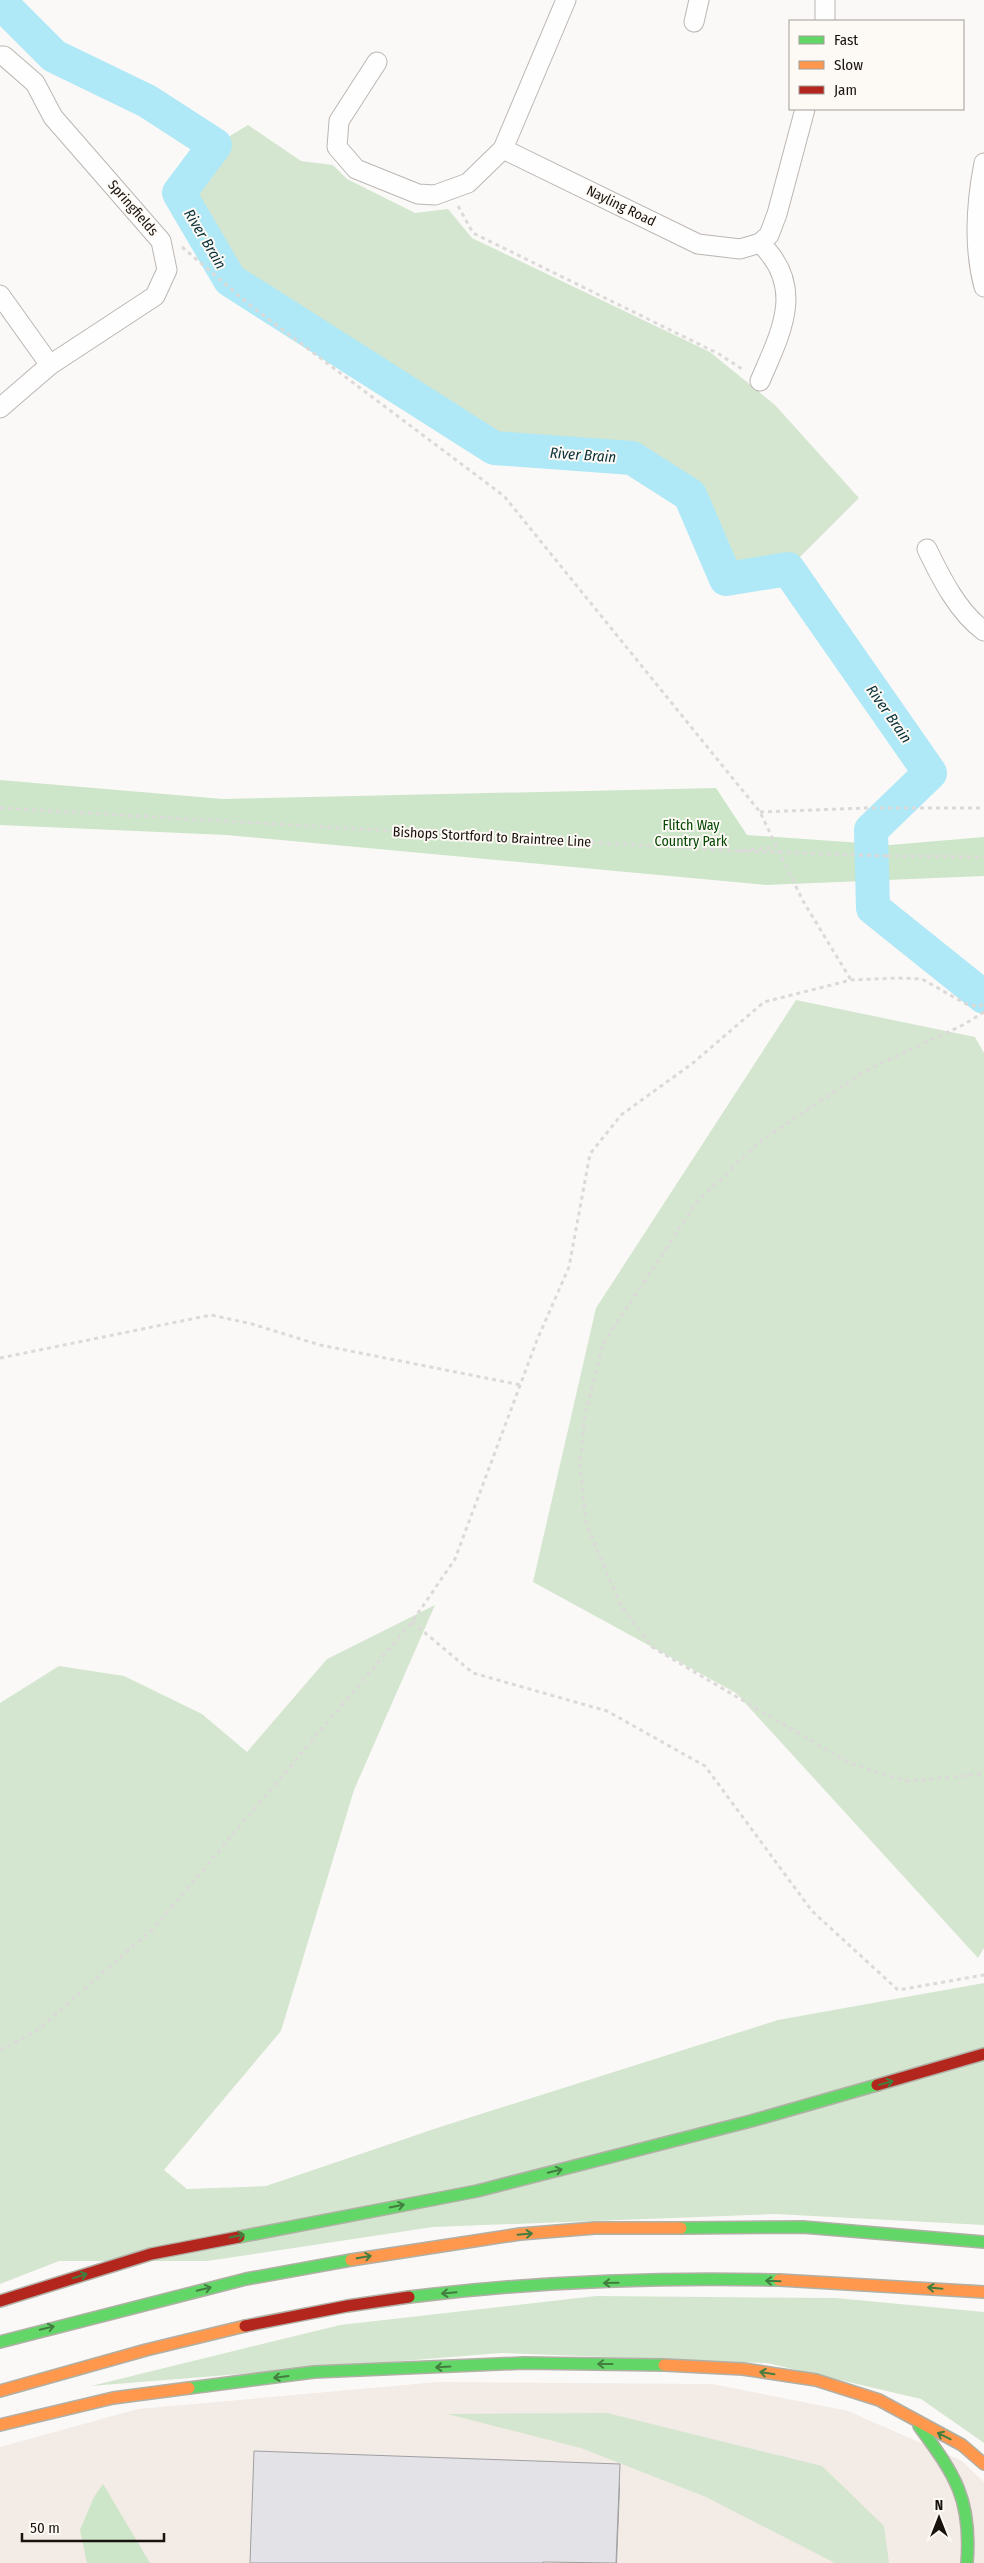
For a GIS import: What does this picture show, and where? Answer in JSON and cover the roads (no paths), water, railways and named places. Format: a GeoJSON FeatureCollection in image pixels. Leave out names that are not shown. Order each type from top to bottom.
{"type":"FeatureCollection","features":[{"type":"Feature","properties":{"kind":"highway"},"geometry":{"type":"LineString","coordinates":[[0,2302],[151,2254],[476,2191],[751,2121],[984,2054]]}},
{"type":"Feature","properties":{"kind":"highway"},"geometry":{"type":"LineString","coordinates":[[0,2342],[246,2279],[392,2252],[520,2234],[596,2228],[803,2227],[984,2242]]}},
{"type":"Feature","properties":{"kind":"highway"},"geometry":{"type":"LineString","coordinates":[[0,2391],[179,2341],[313,2312],[438,2294],[558,2283],[750,2280],[893,2284],[984,2292]]}},
{"type":"Feature","properties":{"kind":"highway"},"geometry":{"type":"LineString","coordinates":[[0,2425],[113,2398],[304,2374],[524,2363],[642,2364],[743,2369],[816,2380],[879,2400],[962,2445],[984,2464]]}},
{"type":"Feature","properties":{"kind":"highway"},"geometry":{"type":"LineString","coordinates":[[915,2421],[950,2468],[964,2495],[968,2524],[967,2563]]}},
{"type":"Feature","properties":{"kind":"street"},"geometry":{"type":"LineString","coordinates":[[377,62],[339,121],[336,147],[356,169],[418,194],[435,195],[450,191],[468,183],[503,149],[566,0]]}},
{"type":"Feature","properties":{"kind":"street"},"geometry":{"type":"LineString","coordinates":[[694,22],[699,0]]}},
{"type":"Feature","properties":{"kind":"street"},"geometry":{"type":"LineString","coordinates":[[825,0],[825,20]]}},
{"type":"Feature","properties":{"kind":"street","name":"Springfields"},"geometry":{"type":"LineString","coordinates":[[0,56],[4,56],[35,83],[53,117],[162,241],[167,270],[155,296],[50,365],[0,408]]}},
{"type":"Feature","properties":{"kind":"street"},"geometry":{"type":"LineString","coordinates":[[760,380],[782,329],[787,300],[781,274],[774,256],[760,243],[769,234],[777,214],[805,110]]}},
{"type":"Feature","properties":{"kind":"street","name":"Nayling Road"},"geometry":{"type":"LineString","coordinates":[[503,149],[698,244],[740,248],[760,243]]}},
{"type":"Feature","properties":{"kind":"street"},"geometry":{"type":"LineString","coordinates":[[984,163],[976,204],[979,268],[984,287]]}},
{"type":"Feature","properties":{"kind":"street"},"geometry":{"type":"LineString","coordinates":[[0,295],[50,365]]}},
{"type":"Feature","properties":{"kind":"street"},"geometry":{"type":"LineString","coordinates":[[927,549],[942,579],[974,624],[984,631]]}},
{"type":"Feature","properties":{"kind":"waterway","name":"River Brain"},"geometry":{"type":"LineString","coordinates":[[0,2],[54,56],[147,101],[215,145],[179,193],[230,280],[494,448],[632,458],[690,495],[726,579],[788,569],[930,773],[871,830],[873,908],[984,997]]}},
{"type":"Feature","properties":{"kind":"park label","name":"Flitch Way Country Park"},"geometry":{"type":"Point","coordinates":[691,834]}}]}
